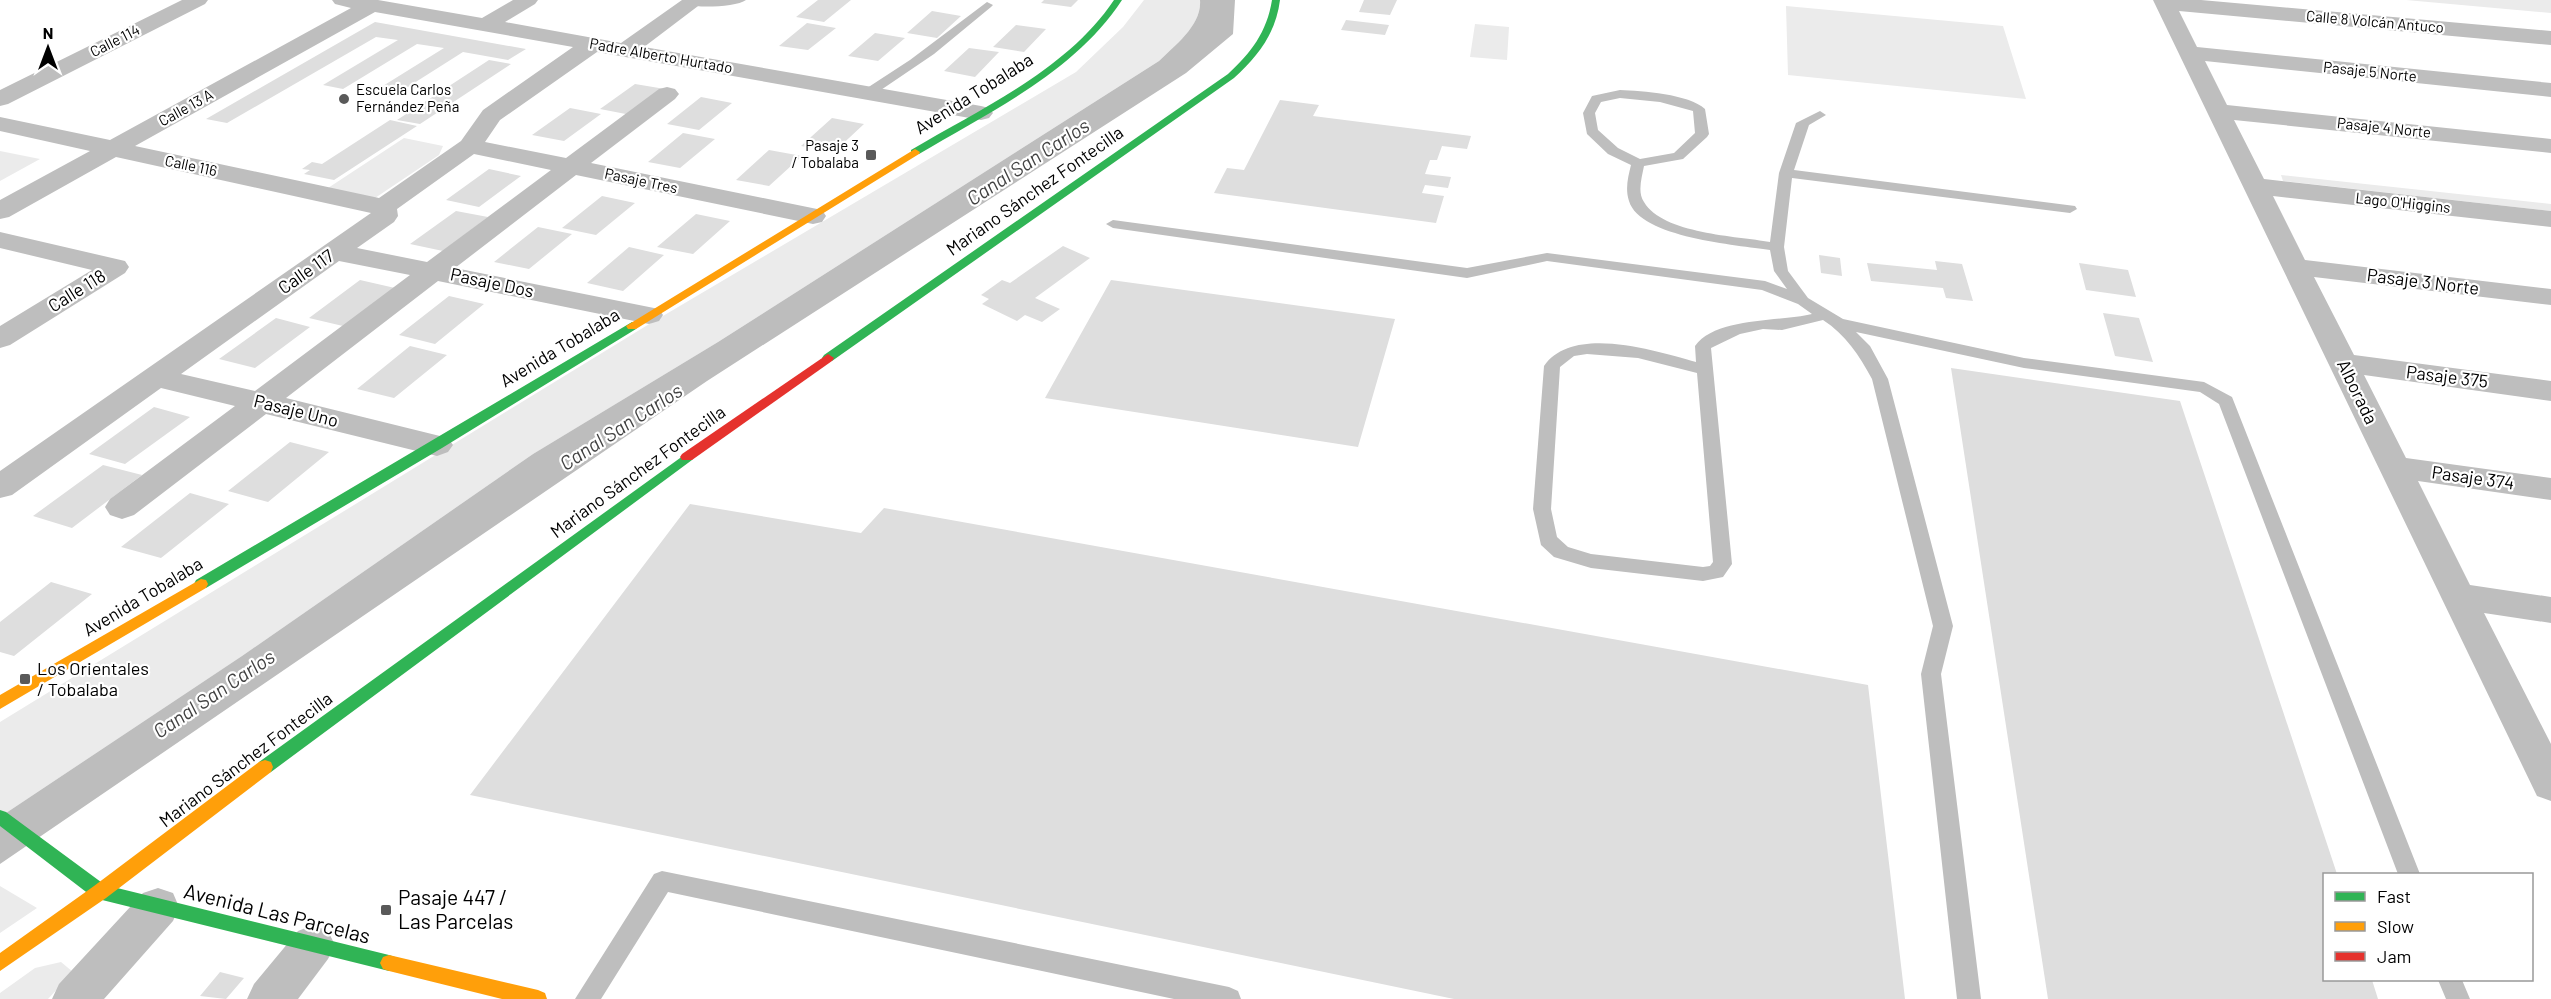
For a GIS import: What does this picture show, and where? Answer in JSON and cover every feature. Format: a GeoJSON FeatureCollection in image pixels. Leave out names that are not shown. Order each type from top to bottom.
{"type":"FeatureCollection","features":[{"type":"Feature","properties":{"kind":"main road","name":"Avenida Tobalaba"},"geometry":{"type":"LineString","coordinates":[[0,702],[437,445],[981,112],[1070,52],[1104,23],[1116,7],[1118,0]]}},
{"type":"Feature","properties":{"kind":"main road","name":"Mariano Sánchez Fontecilla"},"geometry":{"type":"LineString","coordinates":[[0,963],[100,892],[245,782],[714,437],[1231,76],[1253,55],[1268,34],[1275,17],[1276,0]]}},
{"type":"Feature","properties":{"kind":"main road","name":"Avenida Las Parcelas"},"geometry":{"type":"LineString","coordinates":[[0,817],[100,892],[313,945],[474,992],[538,999]]}},
{"type":"Feature","properties":{"kind":"street","name":"Calle 114"},"geometry":{"type":"LineString","coordinates":[[0,99],[198,0]]}},
{"type":"Feature","properties":{"kind":"street","name":"Padre Alberto Hurtado"},"geometry":{"type":"LineString","coordinates":[[342,0],[981,112]]}},
{"type":"Feature","properties":{"kind":"street"},"geometry":{"type":"LineString","coordinates":[[486,25],[528,0]]}},
{"type":"Feature","properties":{"kind":"street"},"geometry":{"type":"LineString","coordinates":[[2303,0],[2551,22]]}},
{"type":"Feature","properties":{"kind":"street"},"geometry":{"type":"LineString","coordinates":[[625,50],[694,1]]}},
{"type":"Feature","properties":{"kind":"street","name":"Calle 8 Volcán Antuco"},"geometry":{"type":"LineString","coordinates":[[2163,1],[2551,39]]}},
{"type":"Feature","properties":{"kind":"street","name":"Alborada"},"geometry":{"type":"LineString","coordinates":[[2163,1],[2458,596],[2546,764]]}},
{"type":"Feature","properties":{"kind":"street","name":"Calle 13 A"},"geometry":{"type":"LineString","coordinates":[[0,211],[372,5]]}},
{"type":"Feature","properties":{"kind":"street"},"geometry":{"type":"LineString","coordinates":[[2506,34],[2542,77]]}},
{"type":"Feature","properties":{"kind":"street","name":"Calle 117"},"geometry":{"type":"LineString","coordinates":[[0,487],[385,216],[383,207],[470,146],[491,115],[593,44]]}},
{"type":"Feature","properties":{"kind":"street","name":"Pasaje 5 Norte"},"geometry":{"type":"LineString","coordinates":[[2189,53],[2542,77]]}},
{"type":"Feature","properties":{"kind":"street"},"geometry":{"type":"LineString","coordinates":[[122,507],[667,94]]}},
{"type":"Feature","properties":{"kind":"street","name":"Pasaje 4 Norte"},"geometry":{"type":"LineString","coordinates":[[2217,111],[2551,146]]}},
{"type":"Feature","properties":{"kind":"street","name":"Calle 116"},"geometry":{"type":"LineString","coordinates":[[0,124],[383,207]]}},
{"type":"Feature","properties":{"kind":"street","name":"Pasaje Tres"},"geometry":{"type":"LineString","coordinates":[[470,146],[813,216]]}},
{"type":"Feature","properties":{"kind":"street","name":"Lago O'Higgins"},"geometry":{"type":"LineString","coordinates":[[2255,186],[2551,219]]}},
{"type":"Feature","properties":{"kind":"street","name":"Calle 118"},"geometry":{"type":"LineString","coordinates":[[0,240],[115,267],[0,339]]}},
{"type":"Feature","properties":{"kind":"street","name":"Pasaje Dos"},"geometry":{"type":"LineString","coordinates":[[335,252],[649,315]]}},
{"type":"Feature","properties":{"kind":"street","name":"Pasaje 3 Norte"},"geometry":{"type":"LineString","coordinates":[[2295,267],[2551,297]]}},
{"type":"Feature","properties":{"kind":"street","name":"Pasaje 375"},"geometry":{"type":"LineString","coordinates":[[2343,363],[2551,391]]}},
{"type":"Feature","properties":{"kind":"street","name":"Pasaje Uno"},"geometry":{"type":"LineString","coordinates":[[156,377],[437,445]]}},
{"type":"Feature","properties":{"kind":"street","name":"Pasaje 374"},"geometry":{"type":"LineString","coordinates":[[2394,467],[2551,489]]}},
{"type":"Feature","properties":{"kind":"street"},"geometry":{"type":"LineString","coordinates":[[2458,596],[2551,610]]}},
{"type":"Feature","properties":{"kind":"street"},"geometry":{"type":"LineString","coordinates":[[75,999],[158,907]]}},
{"type":"Feature","properties":{"kind":"street"},"geometry":{"type":"LineString","coordinates":[[270,999],[313,945]]}},
{"type":"Feature","properties":{"kind":"lane"},"geometry":{"type":"LineString","coordinates":[[694,1],[734,2],[740,0]]}},
{"type":"Feature","properties":{"kind":"lane"},"geometry":{"type":"LineString","coordinates":[[868,93],[901,74],[944,42],[987,4]]}},
{"type":"Feature","properties":{"kind":"lane"},"geometry":{"type":"LineString","coordinates":[[1620,94],[1650,95],[1677,100],[1699,109],[1702,134],[1678,156],[1638,163],[1613,151],[1592,131],[1589,113],[1596,99],[1620,94]]}},
{"type":"Feature","properties":{"kind":"lane"},"geometry":{"type":"LineString","coordinates":[[1803,302],[1781,271],[1777,247],[1786,173],[1803,123],[1820,116]]}},
{"type":"Feature","properties":{"kind":"lane"},"geometry":{"type":"LineString","coordinates":[[1638,163],[1633,184],[1636,203],[1654,220],[1687,233],[1777,247]]}},
{"type":"Feature","properties":{"kind":"lane"},"geometry":{"type":"LineString","coordinates":[[1786,173],[2070,208]]}},
{"type":"Feature","properties":{"kind":"lane"},"geometry":{"type":"LineString","coordinates":[[1113,224],[1467,273],[1547,256],[1765,286],[1803,302],[1831,319],[1864,349],[1880,379],[1943,626],[1931,674],[1969,999]]}},
{"type":"Feature","properties":{"kind":"lane"},"geometry":{"type":"LineString","coordinates":[[1706,370],[1655,356],[1612,350],[1569,352],[1552,366],[1542,509],[1548,540],[1561,552],[1591,561],[1703,574],[1716,573],[1723,564],[1706,370],[1703,346],[1735,330],[1763,324],[1782,325],[1831,319],[2024,363],[2204,387],[2226,401],[2409,873]]}},
{"type":"Feature","properties":{"kind":"lane"},"geometry":{"type":"LineString","coordinates":[[587,999],[662,880],[1229,999]]}},
{"type":"Feature","properties":{"kind":"lane"},"geometry":{"type":"LineString","coordinates":[[2450,981],[2458,999]]}},
{"type":"Feature","properties":{"kind":"shaded area"},"geometry":{"type":"Polygon","coordinates":[[[1144,0],[1200,0],[1197,18],[1192,26],[1159,61],[718,342],[533,454],[242,656],[0,817],[0,722],[646,326],[1076,72],[1123,27],[1144,0]]]}},
{"type":"Feature","properties":{"kind":"shaded area"},"geometry":{"type":"Polygon","coordinates":[[[2406,0],[2551,0],[2551,13],[2406,0]]]}},
{"type":"Feature","properties":{"kind":"shaded area"},"geometry":{"type":"Polygon","coordinates":[[[1786,6],[2003,26],[2026,99],[1788,75],[1786,6]]]}},
{"type":"Feature","properties":{"kind":"shaded area"},"geometry":{"type":"Polygon","coordinates":[[[1475,24],[1509,27],[1507,60],[1470,57],[1475,24]]]}},
{"type":"Feature","properties":{"kind":"shaded area"},"geometry":{"type":"Polygon","coordinates":[[[404,138],[443,146],[439,155],[375,198],[328,188],[404,138]]]}},
{"type":"Feature","properties":{"kind":"shaded area"},"geometry":{"type":"Polygon","coordinates":[[[0,151],[40,159],[0,181],[0,151]]]}},
{"type":"Feature","properties":{"kind":"shaded area"},"geometry":{"type":"Polygon","coordinates":[[[2281,175],[2551,204],[2551,211],[2283,181],[2281,175]]]}},
{"type":"Feature","properties":{"kind":"shaded area"},"geometry":{"type":"Polygon","coordinates":[[[0,886],[37,908],[0,933],[0,886]]]}},
{"type":"Feature","properties":{"kind":"shaded area"},"geometry":{"type":"Polygon","coordinates":[[[61,962],[73,972],[48,999],[0,999],[0,993],[35,968],[61,962]]]}},
{"type":"Feature","properties":{"kind":"water","name":"Canal San Carlos"},"geometry":{"type":"Polygon","coordinates":[[[1200,0],[1235,0],[1233,34],[1186,73],[707,381],[0,864],[0,817],[242,656],[533,454],[718,342],[1159,61],[1192,26],[1197,18],[1200,0]]]}},
{"type":"Feature","properties":{"kind":"building"},"geometry":{"type":"Polygon","coordinates":[[[818,0],[851,0],[824,22],[796,17],[818,0]]]}},
{"type":"Feature","properties":{"kind":"building"},"geometry":{"type":"Polygon","coordinates":[[[1044,0],[1078,0],[1071,7],[1041,3],[1044,0]]]}},
{"type":"Feature","properties":{"kind":"building"},"geometry":{"type":"Polygon","coordinates":[[[1364,0],[1397,0],[1390,15],[1359,12],[1364,0]]]}},
{"type":"Feature","properties":{"kind":"building"},"geometry":{"type":"Polygon","coordinates":[[[932,11],[961,16],[937,38],[907,33],[932,11]]]}},
{"type":"Feature","properties":{"kind":"building"},"geometry":{"type":"Polygon","coordinates":[[[1346,20],[1389,25],[1385,35],[1341,30],[1346,20]]]}},
{"type":"Feature","properties":{"kind":"building"},"geometry":{"type":"Polygon","coordinates":[[[375,22],[526,49],[508,60],[463,52],[392,97],[370,94],[444,48],[417,44],[343,89],[323,85],[398,40],[376,37],[227,123],[206,119],[375,22]]]}},
{"type":"Feature","properties":{"kind":"building"},"geometry":{"type":"Polygon","coordinates":[[[807,23],[836,28],[808,50],[779,46],[807,23]]]}},
{"type":"Feature","properties":{"kind":"building"},"geometry":{"type":"Polygon","coordinates":[[[1016,25],[1046,29],[1024,52],[993,47],[1016,25]]]}},
{"type":"Feature","properties":{"kind":"building"},"geometry":{"type":"Polygon","coordinates":[[[875,33],[905,38],[878,61],[848,56],[875,33]]]}},
{"type":"Feature","properties":{"kind":"building"},"geometry":{"type":"Polygon","coordinates":[[[969,48],[999,52],[975,77],[944,71],[969,48]]]}},
{"type":"Feature","properties":{"kind":"building"},"geometry":{"type":"Polygon","coordinates":[[[489,60],[511,64],[420,124],[397,120],[489,60]]]}},
{"type":"Feature","properties":{"kind":"building"},"geometry":{"type":"Polygon","coordinates":[[[635,84],[665,89],[631,115],[600,109],[635,84]]]}},
{"type":"Feature","properties":{"kind":"building"},"geometry":{"type":"Polygon","coordinates":[[[701,97],[732,103],[699,130],[667,124],[701,97]]]}},
{"type":"Feature","properties":{"kind":"building"},"geometry":{"type":"Polygon","coordinates":[[[1280,100],[1319,105],[1313,116],[1471,136],[1467,149],[1442,146],[1437,160],[1430,160],[1425,174],[1451,177],[1448,188],[1425,185],[1422,193],[1444,196],[1436,223],[1214,193],[1227,168],[1244,170],[1280,100]]]}},
{"type":"Feature","properties":{"kind":"building"},"geometry":{"type":"Polygon","coordinates":[[[570,108],[601,114],[564,141],[532,135],[570,108]]]}},
{"type":"Feature","properties":{"kind":"building"},"geometry":{"type":"Polygon","coordinates":[[[832,118],[864,124],[834,152],[801,146],[832,118]]]}},
{"type":"Feature","properties":{"kind":"building"},"geometry":{"type":"Polygon","coordinates":[[[390,120],[417,126],[334,180],[304,174],[310,170],[302,169],[312,162],[322,164],[390,120]]]}},
{"type":"Feature","properties":{"kind":"building"},"geometry":{"type":"Polygon","coordinates":[[[683,133],[715,139],[680,168],[648,162],[683,133]]]}},
{"type":"Feature","properties":{"kind":"building"},"geometry":{"type":"Polygon","coordinates":[[[769,150],[802,156],[769,186],[736,180],[769,150]]]}},
{"type":"Feature","properties":{"kind":"building"},"geometry":{"type":"Polygon","coordinates":[[[489,169],[521,176],[479,207],[446,200],[489,169]]]}},
{"type":"Feature","properties":{"kind":"building"},"geometry":{"type":"Polygon","coordinates":[[[602,196],[635,203],[596,235],[562,228],[602,196]]]}},
{"type":"Feature","properties":{"kind":"building"},"geometry":{"type":"Polygon","coordinates":[[[456,211],[488,217],[443,251],[410,244],[456,211]]]}},
{"type":"Feature","properties":{"kind":"building"},"geometry":{"type":"Polygon","coordinates":[[[696,214],[730,221],[693,254],[657,247],[696,214]]]}},
{"type":"Feature","properties":{"kind":"building"},"geometry":{"type":"Polygon","coordinates":[[[538,227],[572,234],[529,269],[494,262],[538,227]]]}},
{"type":"Feature","properties":{"kind":"building"},"geometry":{"type":"Polygon","coordinates":[[[1063,246],[1090,258],[1035,298],[1060,309],[1042,322],[1025,315],[1017,321],[982,304],[989,299],[981,295],[1002,280],[1010,283],[1063,246]]]}},
{"type":"Feature","properties":{"kind":"building"},"geometry":{"type":"Polygon","coordinates":[[[629,247],[664,255],[623,291],[587,283],[629,247]]]}},
{"type":"Feature","properties":{"kind":"building"},"geometry":{"type":"Polygon","coordinates":[[[1819,255],[1840,258],[1842,276],[1821,273],[1819,255]]]}},
{"type":"Feature","properties":{"kind":"building"},"geometry":{"type":"Polygon","coordinates":[[[1935,261],[1962,264],[1973,301],[1946,298],[1943,288],[1871,281],[1867,263],[1937,270],[1935,261]]]}},
{"type":"Feature","properties":{"kind":"building"},"geometry":{"type":"Polygon","coordinates":[[[2079,263],[2128,270],[2136,297],[2086,290],[2079,263]]]}},
{"type":"Feature","properties":{"kind":"building"},"geometry":{"type":"Polygon","coordinates":[[[360,280],[395,288],[343,326],[309,318],[360,280]]]}},
{"type":"Feature","properties":{"kind":"building"},"geometry":{"type":"Polygon","coordinates":[[[1111,280],[1395,319],[1358,447],[1045,398],[1111,280]]]}},
{"type":"Feature","properties":{"kind":"building"},"geometry":{"type":"Polygon","coordinates":[[[449,296],[484,304],[435,344],[399,335],[449,296]]]}},
{"type":"Feature","properties":{"kind":"building"},"geometry":{"type":"Polygon","coordinates":[[[2103,313],[2139,318],[2153,362],[2115,356],[2103,313]]]}},
{"type":"Feature","properties":{"kind":"building"},"geometry":{"type":"Polygon","coordinates":[[[276,318],[310,327],[255,368],[219,359],[276,318]]]}},
{"type":"Feature","properties":{"kind":"building"},"geometry":{"type":"Polygon","coordinates":[[[410,346],[447,355],[394,398],[357,389],[410,346]]]}},
{"type":"Feature","properties":{"kind":"building"},"geometry":{"type":"Polygon","coordinates":[[[1951,368],[2180,401],[2337,873],[2323,873],[2323,981],[2372,981],[2378,999],[2048,999],[1951,368]]]}},
{"type":"Feature","properties":{"kind":"building"},"geometry":{"type":"Polygon","coordinates":[[[154,407],[190,417],[125,464],[89,454],[154,407]]]}},
{"type":"Feature","properties":{"kind":"building"},"geometry":{"type":"Polygon","coordinates":[[[290,442],[329,452],[268,502],[228,491],[290,442]]]}},
{"type":"Feature","properties":{"kind":"building"},"geometry":{"type":"Polygon","coordinates":[[[103,465],[142,475],[72,528],[33,516],[103,465]]]}},
{"type":"Feature","properties":{"kind":"building"},"geometry":{"type":"Polygon","coordinates":[[[190,493],[229,504],[161,558],[121,547],[190,493]]]}},
{"type":"Feature","properties":{"kind":"building"},"geometry":{"type":"Polygon","coordinates":[[[690,504],[861,533],[884,508],[1868,685],[1905,999],[1454,999],[470,795],[690,504]]]}},
{"type":"Feature","properties":{"kind":"building"},"geometry":{"type":"Polygon","coordinates":[[[51,582],[92,594],[14,656],[0,652],[0,622],[51,582]]]}},
{"type":"Feature","properties":{"kind":"building"},"geometry":{"type":"Polygon","coordinates":[[[220,972],[244,978],[226,999],[200,996],[220,972]]]}},
{"type":"Feature","properties":{"kind":"traffic: fast"},"geometry":{"type":"LineString","coordinates":[[915,152],[996,104],[1056,64],[1083,43],[1104,21],[1118,0]]}},
{"type":"Feature","properties":{"kind":"traffic: fast"},"geometry":{"type":"LineString","coordinates":[[828,358],[1231,76],[1262,42],[1272,23],[1276,0]]}},
{"type":"Feature","properties":{"kind":"traffic: fast"},"geometry":{"type":"LineString","coordinates":[[201,584],[437,445],[632,326]]}},
{"type":"Feature","properties":{"kind":"traffic: fast"},"geometry":{"type":"LineString","coordinates":[[265,767],[687,457]]}},
{"type":"Feature","properties":{"kind":"traffic: fast"},"geometry":{"type":"LineString","coordinates":[[0,817],[100,892],[389,963]]}},
{"type":"Feature","properties":{"kind":"traffic: slow"},"geometry":{"type":"LineString","coordinates":[[632,326],[915,152]]}},
{"type":"Feature","properties":{"kind":"traffic: slow"},"geometry":{"type":"LineString","coordinates":[[0,703],[201,584]]}},
{"type":"Feature","properties":{"kind":"traffic: slow"},"geometry":{"type":"LineString","coordinates":[[0,963],[100,892],[265,767]]}},
{"type":"Feature","properties":{"kind":"traffic: slow"},"geometry":{"type":"LineString","coordinates":[[389,963],[538,999]]}},
{"type":"Feature","properties":{"kind":"traffic: jam"},"geometry":{"type":"LineString","coordinates":[[687,457],[828,358]]}},
{"type":"Feature","properties":{"kind":"place","name":"Escuela Carlos Fernández Peña"},"geometry":{"type":"Point","coordinates":[344,99]}},
{"type":"Feature","properties":{"kind":"place","name":"Pasaje 3 / Tobalaba"},"geometry":{"type":"Point","coordinates":[871,155]}},
{"type":"Feature","properties":{"kind":"place","name":"Los Orientales / Tobalaba"},"geometry":{"type":"Point","coordinates":[25,679]}},
{"type":"Feature","properties":{"kind":"place","name":"Pasaje 447 / Las Parcelas"},"geometry":{"type":"Point","coordinates":[386,910]}}]}
